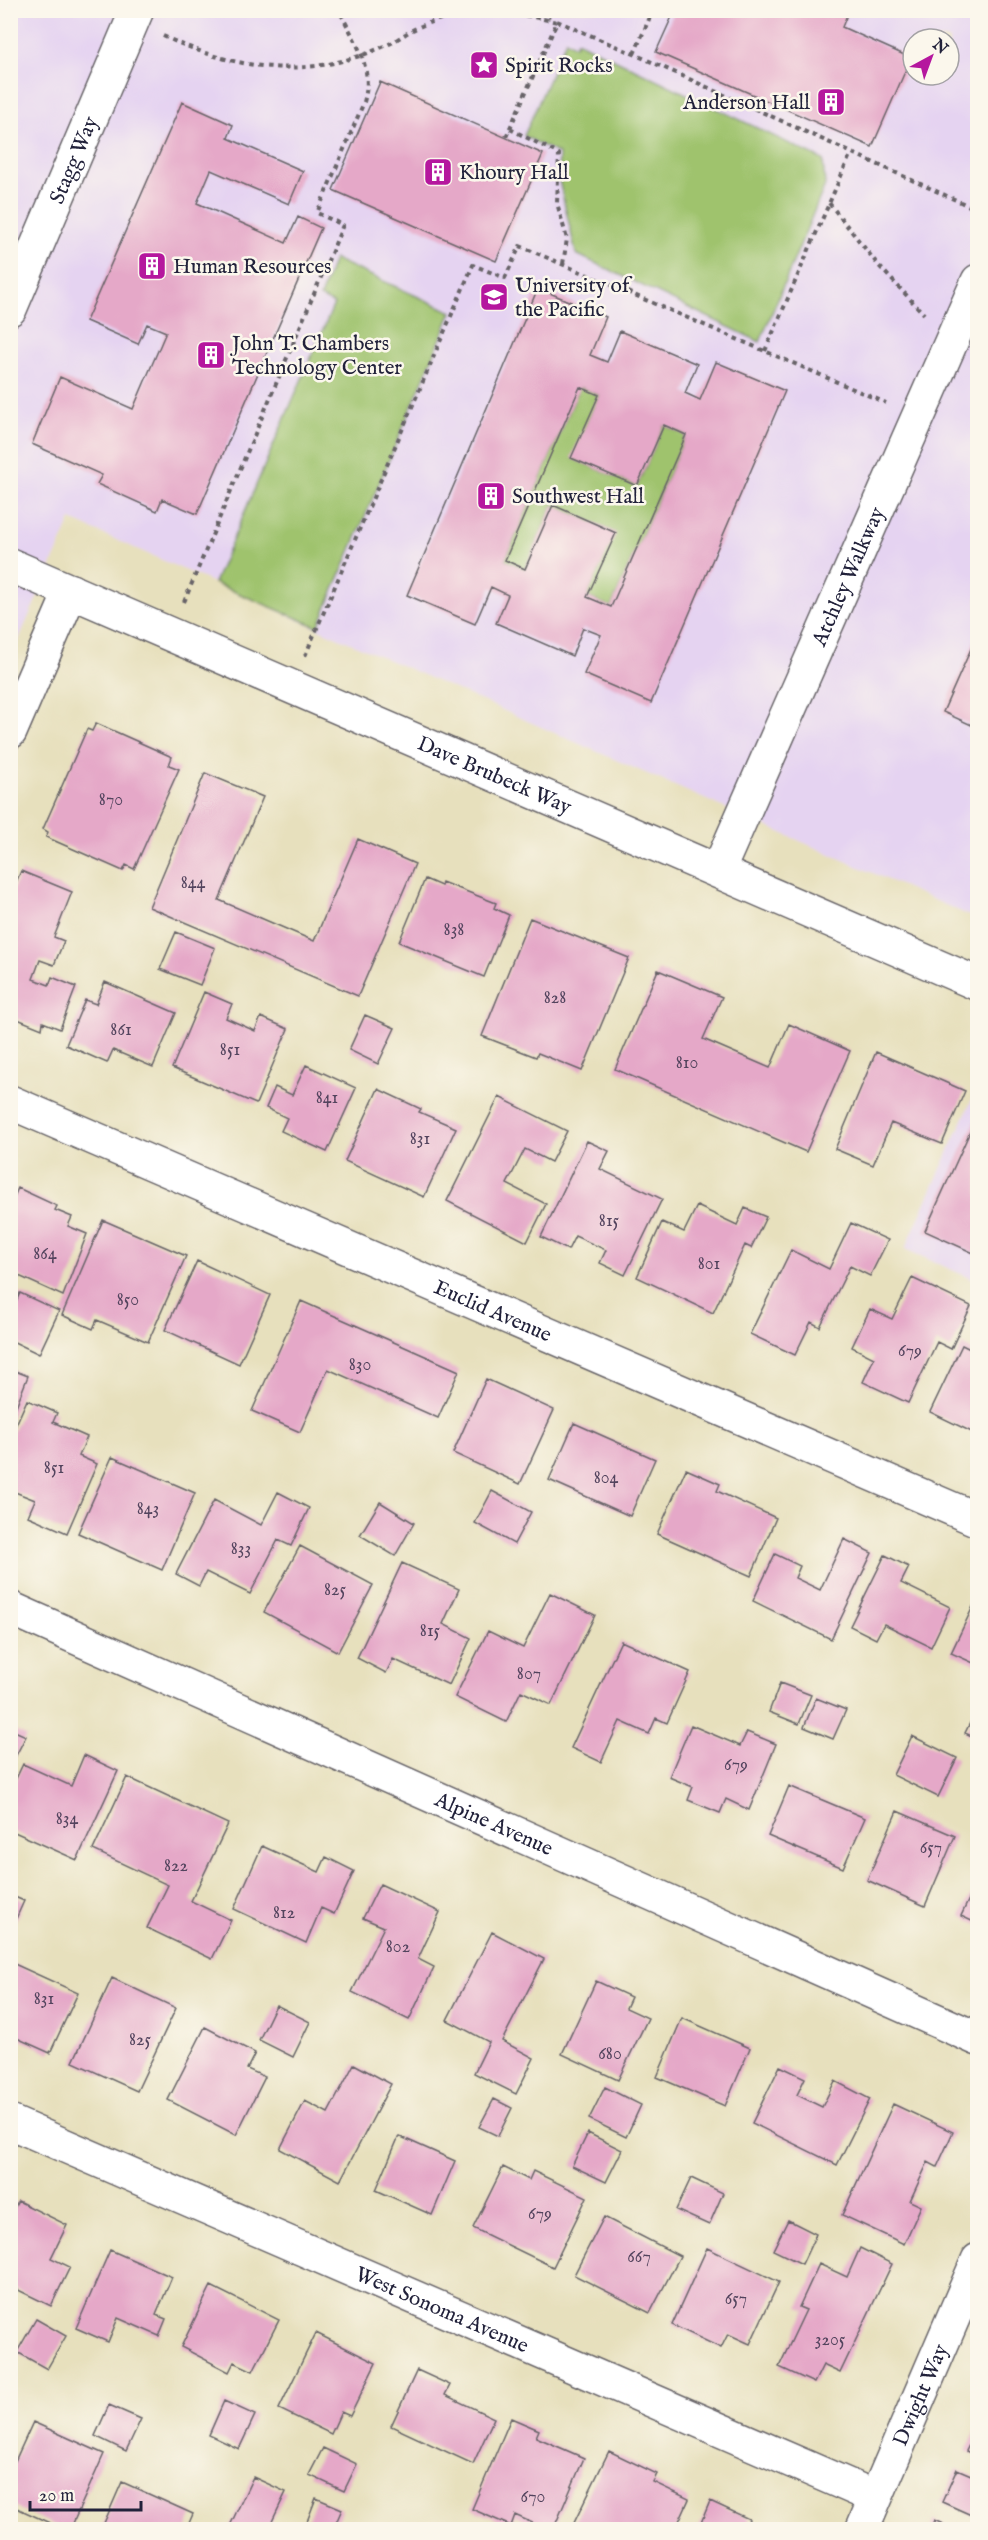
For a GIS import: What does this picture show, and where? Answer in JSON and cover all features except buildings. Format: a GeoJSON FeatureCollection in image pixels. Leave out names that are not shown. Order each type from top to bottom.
{"type":"FeatureCollection","features":[{"type":"Feature","properties":{"kind":"street","name":"Stagg Way"},"geometry":{"type":"LineString","coordinates":[[10,309],[135,16]]}},
{"type":"Feature","properties":{"kind":"street","name":"Atchley Walkway"},"geometry":{"type":"LineString","coordinates":[[718,871],[978,281]]}},
{"type":"Feature","properties":{"kind":"street","name":"Dave Brubeck Way"},"geometry":{"type":"LineString","coordinates":[[10,565],[978,984]]}},
{"type":"Feature","properties":{"kind":"street"},"geometry":{"type":"LineString","coordinates":[[10,732],[71,591]]}},
{"type":"Feature","properties":{"kind":"street","name":"Euclid Avenue"},"geometry":{"type":"LineString","coordinates":[[10,1102],[978,1520]]}},
{"type":"Feature","properties":{"kind":"street","name":"Alpine Avenue"},"geometry":{"type":"LineString","coordinates":[[10,1608],[978,2039]]}},
{"type":"Feature","properties":{"kind":"street","name":"West Sonoma Avenue"},"geometry":{"type":"LineString","coordinates":[[10,2122],[874,2497]]}},
{"type":"Feature","properties":{"kind":"street","name":"Dwight Way"},"geometry":{"type":"LineString","coordinates":[[862,2529],[978,2260]]}},
{"type":"Feature","properties":{"kind":"path"},"geometry":{"type":"LineString","coordinates":[[171,633],[343,225],[317,213],[369,86],[362,55],[339,10]]}},
{"type":"Feature","properties":{"kind":"path"},"geometry":{"type":"LineString","coordinates":[[532,10],[978,210]]}},
{"type":"Feature","properties":{"kind":"path"},"geometry":{"type":"LineString","coordinates":[[634,54],[653,10]]}},
{"type":"Feature","properties":{"kind":"path"},"geometry":{"type":"LineString","coordinates":[[135,16],[203,54],[245,65],[279,69],[324,65],[362,55],[388,45],[418,27],[463,14],[502,11],[557,22]]}},
{"type":"Feature","properties":{"kind":"path"},"geometry":{"type":"LineString","coordinates":[[506,137],[557,22]]}},
{"type":"Feature","properties":{"kind":"path"},"geometry":{"type":"LineString","coordinates":[[510,129],[559,154],[557,203],[567,239],[564,264]]}},
{"type":"Feature","properties":{"kind":"path"},"geometry":{"type":"LineString","coordinates":[[765,351],[851,153]]}},
{"type":"Feature","properties":{"kind":"path"},"geometry":{"type":"LineString","coordinates":[[830,203],[879,266],[950,341]]}},
{"type":"Feature","properties":{"kind":"path"},"geometry":{"type":"LineString","coordinates":[[292,686],[472,265],[505,279],[520,246],[917,416]]}},
{"type":"Feature","properties":{"kind":"shaded area","name":"University of the Pacific"},"geometry":{"type":"Polygon","coordinates":[[[11,11],[977,11],[977,919],[71,520],[11,657],[11,11]]]}},
{"type":"Feature","properties":{"kind":"shaded area"},"geometry":{"type":"Polygon","coordinates":[[[977,1088],[977,1281],[905,1249],[977,1088]]]}},
{"type":"Feature","properties":{"kind":"green space"},"geometry":{"type":"Polygon","coordinates":[[[566,40],[575,46],[577,41],[823,160],[825,185],[760,342],[576,254],[558,176],[559,154],[524,136],[566,40]]]}},
{"type":"Feature","properties":{"kind":"green space"},"geometry":{"type":"Polygon","coordinates":[[[334,259],[452,312],[318,627],[214,583],[334,304],[320,297],[334,259]]]}},
{"type":"Feature","properties":{"kind":"green space"},"geometry":{"type":"Polygon","coordinates":[[[580,387],[599,395],[572,458],[637,486],[664,425],[686,435],[611,607],[587,597],[615,533],[553,505],[525,569],[505,560],[580,387]]]}},
{"type":"Feature","properties":{"kind":"place","name":"Spirit Rocks"},"geometry":{"type":"Point","coordinates":[484,65]}},
{"type":"Feature","properties":{"kind":"place","name":"Anderson Hall"},"geometry":{"type":"Point","coordinates":[831,102]}},
{"type":"Feature","properties":{"kind":"place","name":"Khoury Hall"},"geometry":{"type":"Point","coordinates":[438,172]}},
{"type":"Feature","properties":{"kind":"place","name":"Human Resources"},"geometry":{"type":"Point","coordinates":[152,266]}},
{"type":"Feature","properties":{"kind":"place","name":"University of the Pacific"},"geometry":{"type":"Point","coordinates":[494,297]}},
{"type":"Feature","properties":{"kind":"place","name":"John T. Chambers Technology Center"},"geometry":{"type":"Point","coordinates":[211,355]}},
{"type":"Feature","properties":{"kind":"place","name":"Southwest Hall"},"geometry":{"type":"Point","coordinates":[491,496]}}]}
